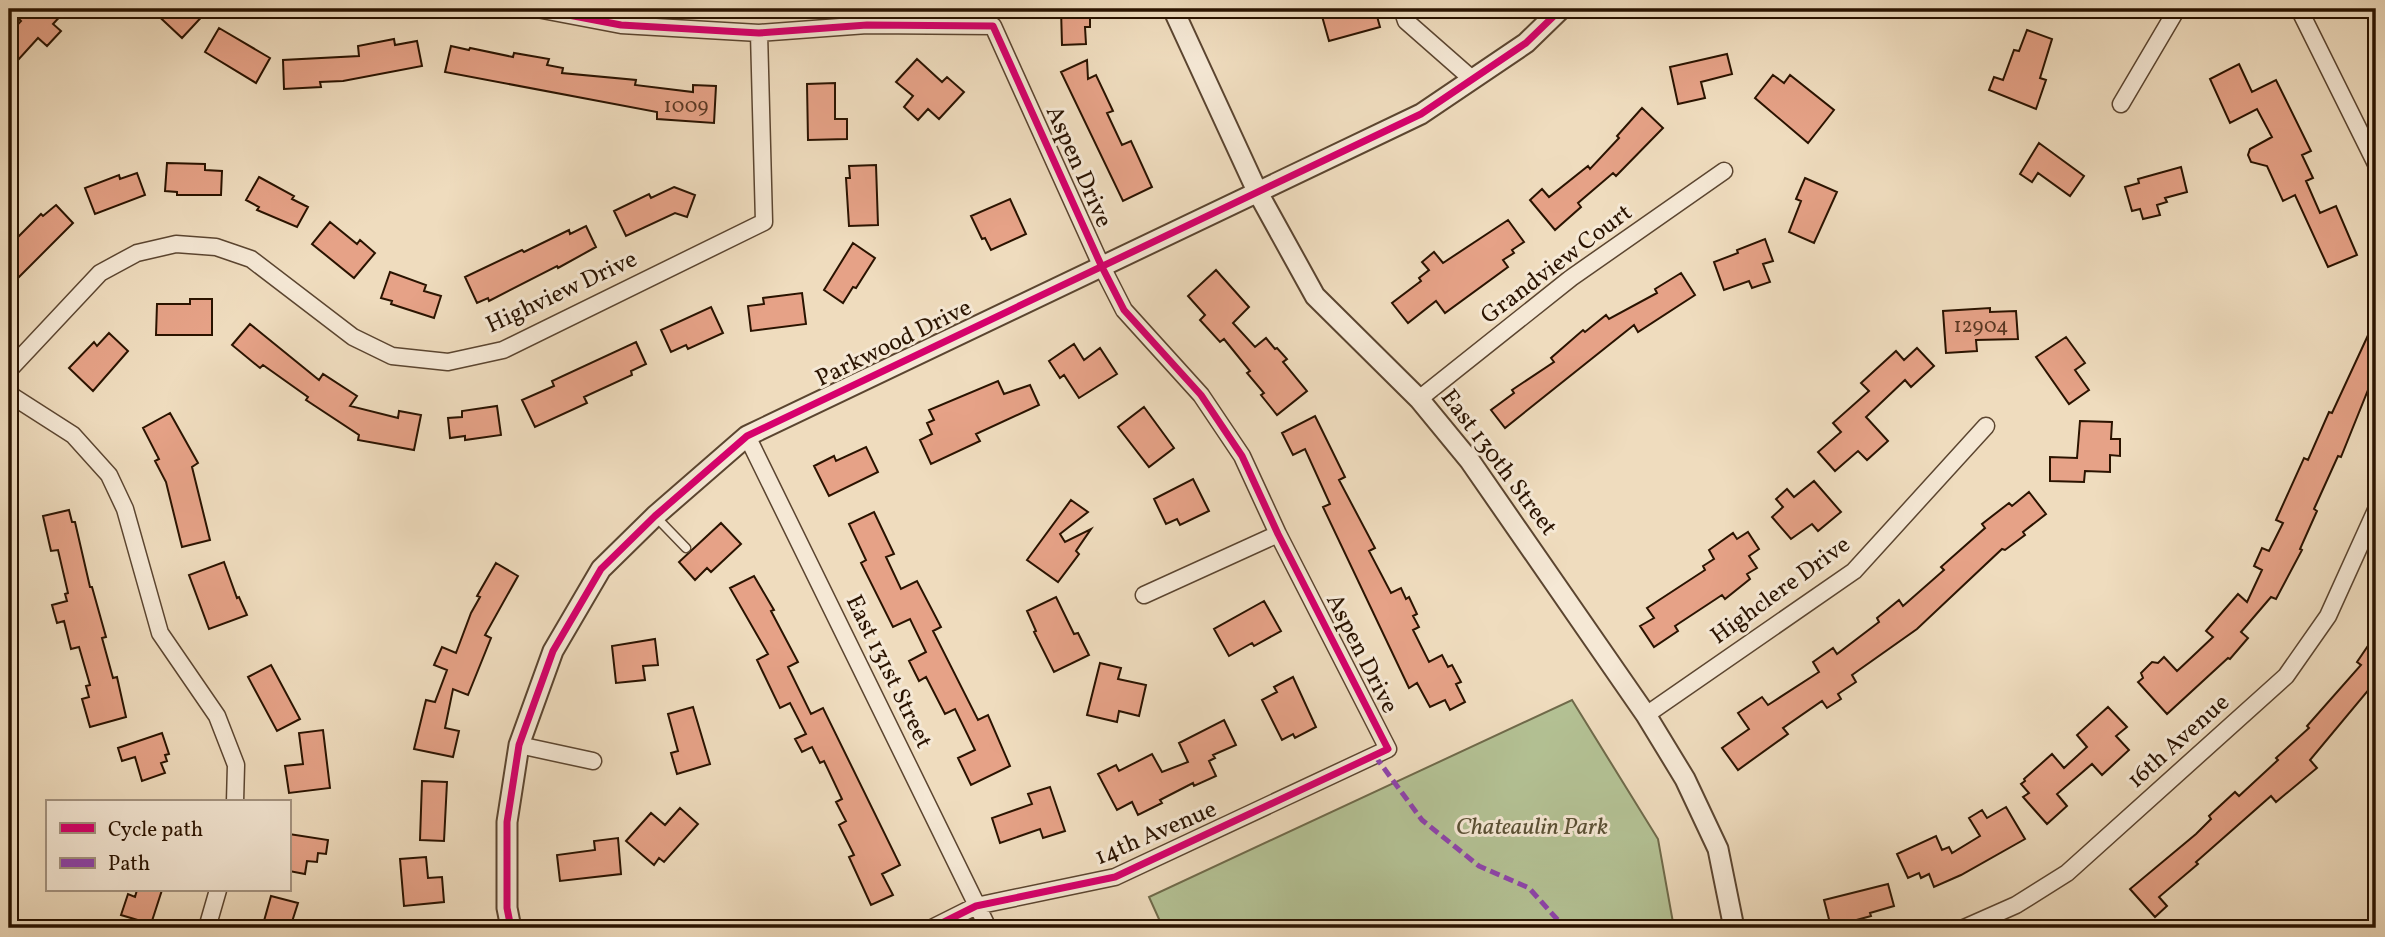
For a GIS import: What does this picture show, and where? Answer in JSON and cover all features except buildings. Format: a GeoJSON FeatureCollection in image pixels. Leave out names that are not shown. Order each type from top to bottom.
{"type":"FeatureCollection","features":[{"type":"Feature","properties":{"kind":"street","name":"Aspen Drive"},"geometry":{"type":"LineString","coordinates":[[537,9],[621,25],[759,33],[867,24],[993,26],[1124,310],[1201,396],[1242,456],[1278,534],[1388,750]]}},
{"type":"Feature","properties":{"kind":"street","name":"East 130th Street"},"geometry":{"type":"LineString","coordinates":[[1173,9],[1257,191],[1319,301],[1419,399],[1471,461],[1646,715],[1685,779],[1718,849],[1734,928]]}},
{"type":"Feature","properties":{"kind":"street"},"geometry":{"type":"LineString","coordinates":[[1402,9],[1406,21],[1472,79]]}},
{"type":"Feature","properties":{"kind":"street","name":"Parkwood Drive"},"geometry":{"type":"LineString","coordinates":[[511,928],[507,908],[507,822],[519,745],[553,651],[594,580],[601,569],[655,516],[747,436],[1421,114],[1526,43],[1561,9]]}},
{"type":"Feature","properties":{"kind":"street"},"geometry":{"type":"LineString","coordinates":[[2122,104],[2177,9]]}},
{"type":"Feature","properties":{"kind":"street"},"geometry":{"type":"LineString","coordinates":[[2299,9],[2376,164]]}},
{"type":"Feature","properties":{"kind":"street","name":"Highview Drive"},"geometry":{"type":"LineString","coordinates":[[9,370],[100,274],[137,253],[176,244],[216,247],[251,259],[353,337],[392,355],[448,362],[503,350],[764,222],[759,33]]}},
{"type":"Feature","properties":{"kind":"street","name":"Grandview Court"},"geometry":{"type":"LineString","coordinates":[[1419,399],[1572,278],[1724,171]]}},
{"type":"Feature","properties":{"kind":"street"},"geometry":{"type":"LineString","coordinates":[[9,394],[73,435],[109,475],[125,509],[160,633],[218,716],[236,765],[235,800]]}},
{"type":"Feature","properties":{"kind":"street","name":"Highclere Drive"},"geometry":{"type":"LineString","coordinates":[[1646,715],[1854,571],[1986,426]]}},
{"type":"Feature","properties":{"kind":"street","name":"East 131st Street"},"geometry":{"type":"LineString","coordinates":[[747,436],[988,928]]}},
{"type":"Feature","properties":{"kind":"street","name":"16th Avenue"},"geometry":{"type":"LineString","coordinates":[[1964,928],[2016,905],[2067,873],[2286,676],[2328,616],[2371,536],[2376,510]]}},
{"type":"Feature","properties":{"kind":"street"},"geometry":{"type":"LineString","coordinates":[[1144,595],[1278,534]]}},
{"type":"Feature","properties":{"kind":"street"},"geometry":{"type":"LineString","coordinates":[[519,745],[593,761]]}},
{"type":"Feature","properties":{"kind":"street","name":"14th Avenue"},"geometry":{"type":"LineString","coordinates":[[932,928],[976,906],[1115,877],[1388,750]]}},
{"type":"Feature","properties":{"kind":"street"},"geometry":{"type":"LineString","coordinates":[[207,928],[217,892]]}},
{"type":"Feature","properties":{"kind":"lane"},"geometry":{"type":"LineString","coordinates":[[655,516],[686,548]]}},
{"type":"Feature","properties":{"kind":"green space","name":"Chateaulin Park"},"geometry":{"type":"Polygon","coordinates":[[[1572,700],[1658,839],[1674,928],[1163,928],[1149,897],[1572,700]]]}},
{"type":"Feature","properties":{"kind":"marked path"},"geometry":{"type":"LineString","coordinates":[[1375,756],[1422,820],[1479,866],[1529,888],[1565,928]]}},
{"type":"Feature","properties":{"kind":"cycle path"},"geometry":{"type":"LineString","coordinates":[[537,9],[621,25],[759,33],[867,25],[993,26],[1124,310],[1201,395],[1242,456],[1278,534],[1388,749],[1115,877],[976,906],[932,928]]}},
{"type":"Feature","properties":{"kind":"cycle path"},"geometry":{"type":"LineString","coordinates":[[511,928],[507,908],[507,822],[519,745],[553,651],[601,569],[655,516],[747,436],[1421,114],[1526,43],[1561,9]]}}]}
